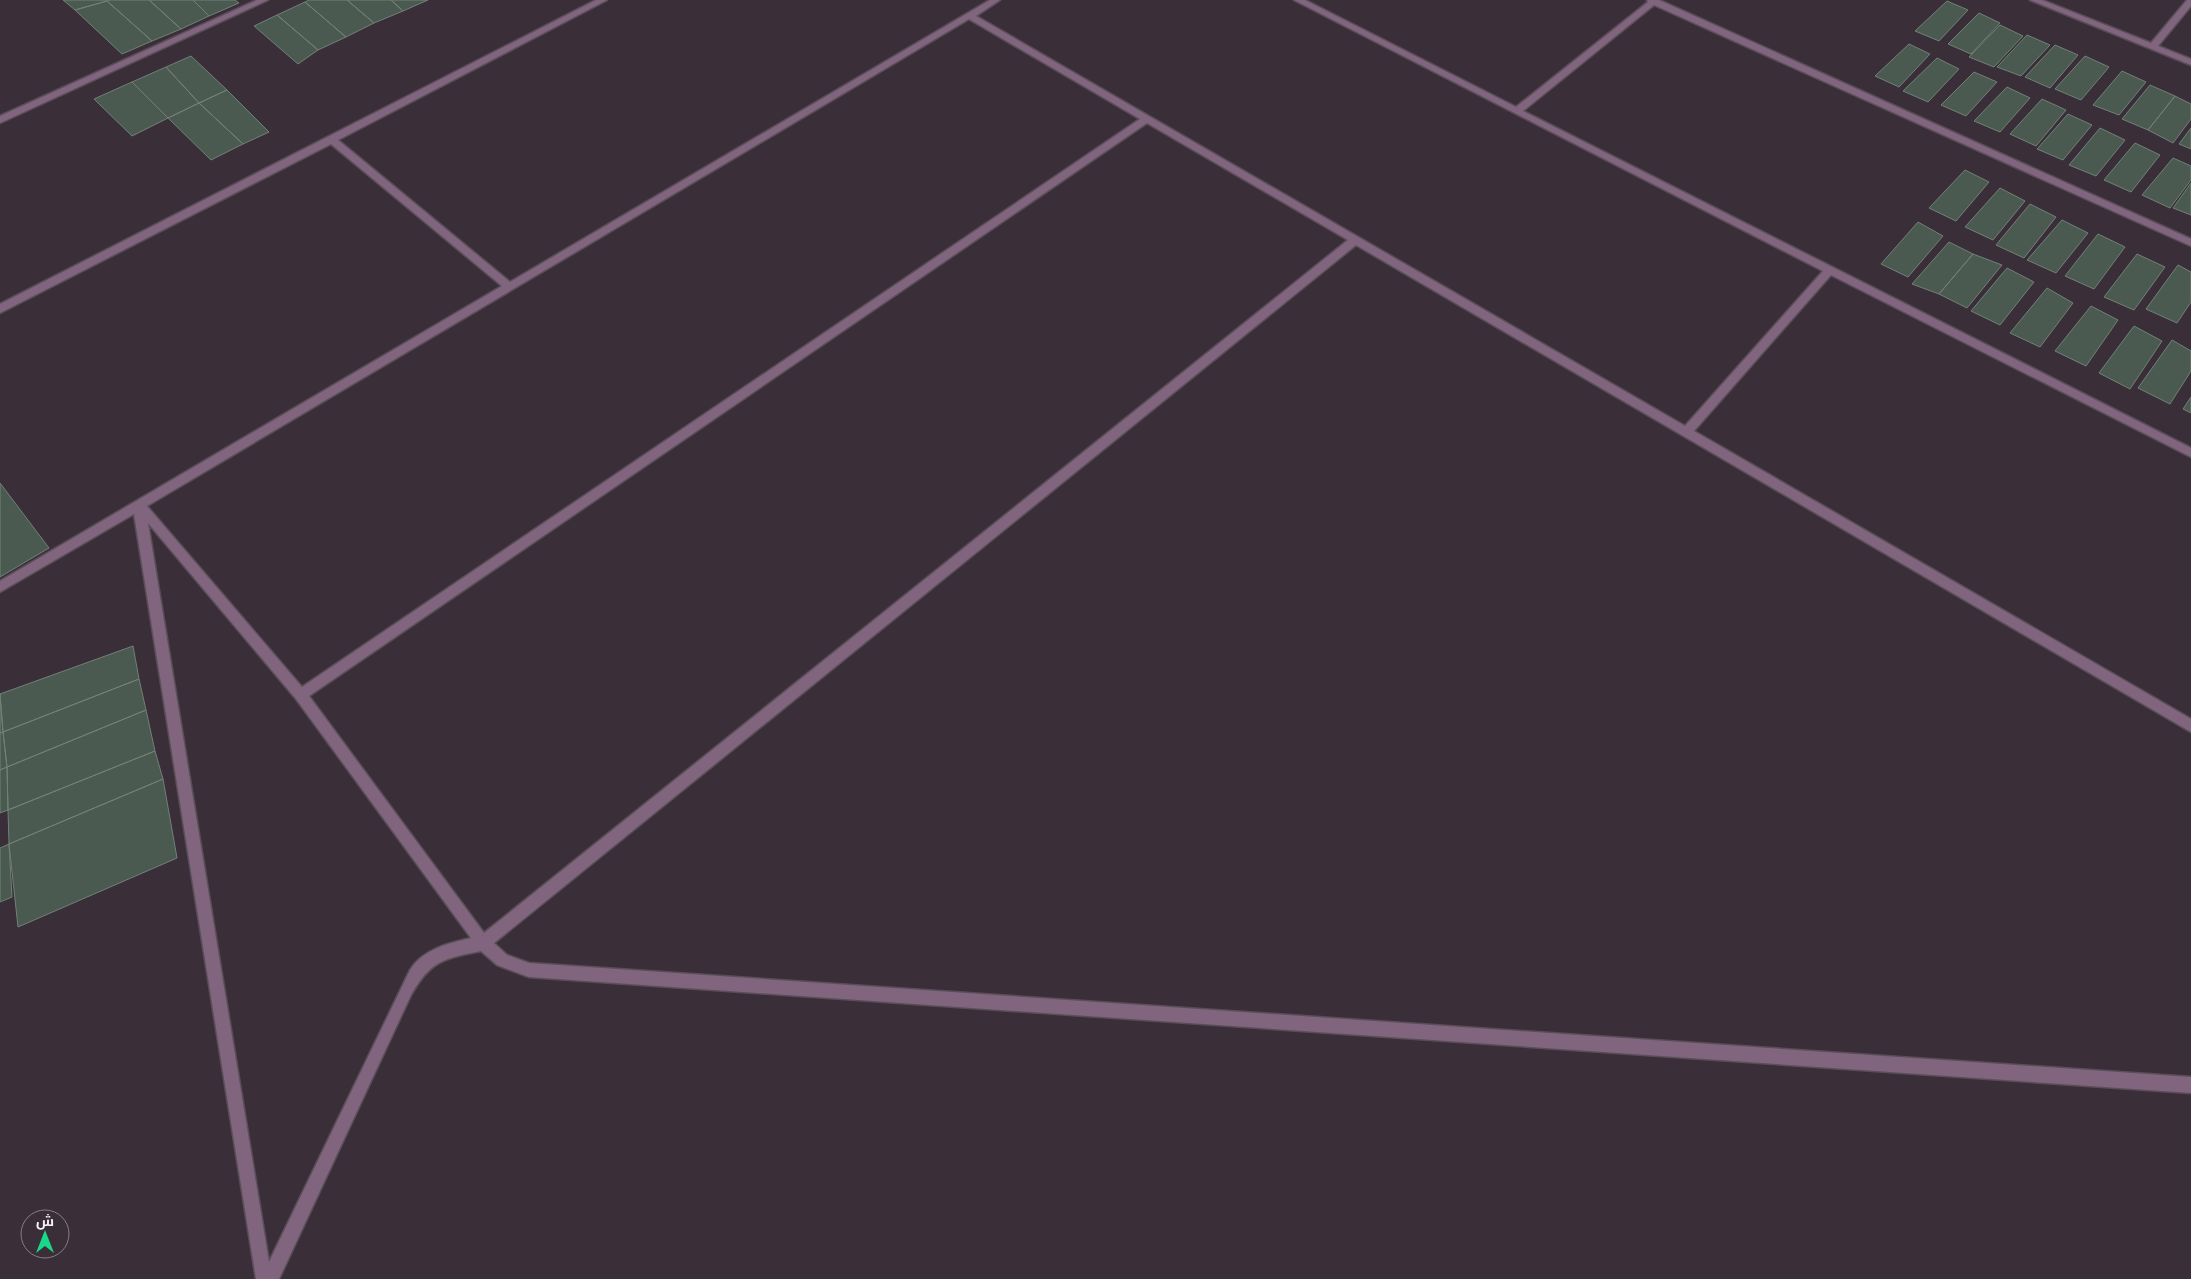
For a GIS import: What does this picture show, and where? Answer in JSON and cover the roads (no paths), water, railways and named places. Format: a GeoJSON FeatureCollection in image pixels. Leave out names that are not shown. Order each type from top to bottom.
{"type":"FeatureCollection","features":[{"type":"Feature","properties":{"kind":"street"},"geometry":{"type":"LineString","coordinates":[[0,120],[264,0]]}},
{"type":"Feature","properties":{"kind":"street"},"geometry":{"type":"LineString","coordinates":[[0,309],[603,0]]}},
{"type":"Feature","properties":{"kind":"street"},"geometry":{"type":"LineString","coordinates":[[0,587],[996,0]]}},
{"type":"Feature","properties":{"kind":"street"},"geometry":{"type":"LineString","coordinates":[[1298,0],[2191,453]]}},
{"type":"Feature","properties":{"kind":"street"},"geometry":{"type":"LineString","coordinates":[[1517,111],[1653,0],[2191,243]]}},
{"type":"Feature","properties":{"kind":"street"},"geometry":{"type":"LineString","coordinates":[[2034,0],[2191,62]]}},
{"type":"Feature","properties":{"kind":"street"},"geometry":{"type":"LineString","coordinates":[[2153,47],[2190,0]]}},
{"type":"Feature","properties":{"kind":"street"},"geometry":{"type":"LineString","coordinates":[[970,16],[2191,726]]}},
{"type":"Feature","properties":{"kind":"street"},"geometry":{"type":"LineString","coordinates":[[301,695],[1147,120]]}},
{"type":"Feature","properties":{"kind":"street"},"geometry":{"type":"LineString","coordinates":[[330,139],[510,286]]}},
{"type":"Feature","properties":{"kind":"street"},"geometry":{"type":"LineString","coordinates":[[270,1279],[406,990],[419,969],[432,958],[455,949],[482,944],[1355,240]]}},
{"type":"Feature","properties":{"kind":"street"},"geometry":{"type":"LineString","coordinates":[[1686,433],[1829,270]]}},
{"type":"Feature","properties":{"kind":"street"},"geometry":{"type":"LineString","coordinates":[[139,505],[301,695],[482,944],[502,960],[530,970],[2191,1084]]}},
{"type":"Feature","properties":{"kind":"street"},"geometry":{"type":"LineString","coordinates":[[139,505],[264,1279]]}}]}
